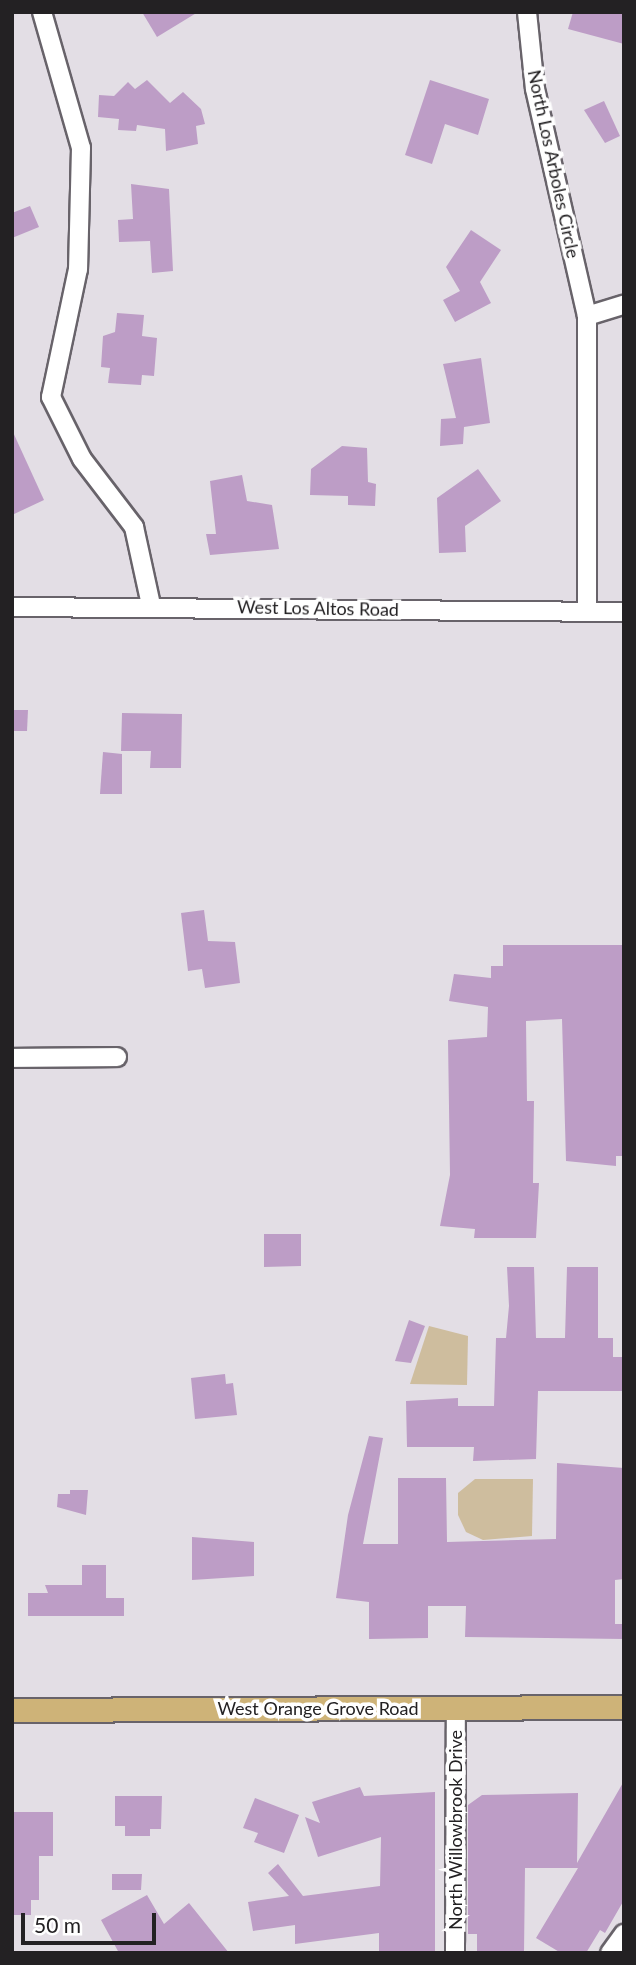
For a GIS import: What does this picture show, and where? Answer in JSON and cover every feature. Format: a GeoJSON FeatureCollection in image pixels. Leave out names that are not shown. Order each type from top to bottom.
{"type":"FeatureCollection","features":[{"type":"Feature","properties":{"kind":"main road","name":"West Orange Grove Road"},"geometry":{"type":"LineString","coordinates":[[12,1710],[624,1707]]}},
{"type":"Feature","properties":{"kind":"street"},"geometry":{"type":"LineString","coordinates":[[42,12],[81,148],[78,269],[51,397],[82,459],[134,527],[151,605]]}},
{"type":"Feature","properties":{"kind":"street","name":"North Los Arboles Circle"},"geometry":{"type":"LineString","coordinates":[[527,12],[535,89],[587,316],[587,612]]}},
{"type":"Feature","properties":{"kind":"street"},"geometry":{"type":"LineString","coordinates":[[587,316],[624,305]]}},
{"type":"Feature","properties":{"kind":"street","name":"West Los Altos Road"},"geometry":{"type":"LineString","coordinates":[[12,607],[151,605],[624,612]]}},
{"type":"Feature","properties":{"kind":"street"},"geometry":{"type":"LineString","coordinates":[[12,1058],[117,1057]]}},
{"type":"Feature","properties":{"kind":"street","name":"North Willowbrook Drive"},"geometry":{"type":"LineString","coordinates":[[455,1953],[456,1708]]}},
{"type":"Feature","properties":{"kind":"street"},"geometry":{"type":"LineString","coordinates":[[610,1953],[624,1934]]}},
{"type":"Feature","properties":{"kind":"shaded area"},"geometry":{"type":"Polygon","coordinates":[[[429,1326],[468,1336],[467,1385],[410,1384],[429,1326]]]}},
{"type":"Feature","properties":{"kind":"shaded area"},"geometry":{"type":"Polygon","coordinates":[[[475,1479],[533,1479],[532,1536],[483,1540],[466,1532],[458,1515],[458,1493],[475,1479]]]}},
{"type":"Feature","properties":{"kind":"building"},"geometry":{"type":"Polygon","coordinates":[[[142,12],[198,12],[157,37],[142,12]]]}},
{"type":"Feature","properties":{"kind":"building"},"geometry":{"type":"Polygon","coordinates":[[[573,12],[624,12],[624,44],[568,29],[573,12]]]}},
{"type":"Feature","properties":{"kind":"building"},"geometry":{"type":"Polygon","coordinates":[[[147,80],[170,103],[183,92],[201,109],[205,124],[196,126],[198,144],[166,151],[165,129],[137,125],[136,131],[118,130],[119,119],[98,117],[99,95],[114,96],[128,82],[135,89],[147,80]]]}},
{"type":"Feature","properties":{"kind":"building"},"geometry":{"type":"Polygon","coordinates":[[[430,80],[489,99],[478,135],[445,124],[432,164],[405,155],[430,80]]]}},
{"type":"Feature","properties":{"kind":"building"},"geometry":{"type":"Polygon","coordinates":[[[604,101],[620,136],[605,143],[584,110],[604,101]]]}},
{"type":"Feature","properties":{"kind":"building"},"geometry":{"type":"Polygon","coordinates":[[[131,184],[169,189],[173,271],[152,273],[150,241],[119,242],[118,220],[133,219],[131,184]]]}},
{"type":"Feature","properties":{"kind":"building"},"geometry":{"type":"Polygon","coordinates":[[[30,206],[39,227],[12,238],[12,213],[30,206]]]}},
{"type":"Feature","properties":{"kind":"building"},"geometry":{"type":"Polygon","coordinates":[[[471,230],[501,250],[480,282],[491,303],[455,322],[443,300],[460,291],[446,267],[471,230]]]}},
{"type":"Feature","properties":{"kind":"building"},"geometry":{"type":"Polygon","coordinates":[[[117,313],[144,315],[142,336],[157,338],[154,376],[142,375],[141,385],[108,383],[110,368],[101,367],[103,336],[115,332],[117,313]]]}},
{"type":"Feature","properties":{"kind":"building"},"geometry":{"type":"Polygon","coordinates":[[[481,358],[490,423],[464,427],[463,444],[440,446],[441,419],[456,418],[443,364],[481,358]]]}},
{"type":"Feature","properties":{"kind":"building"},"geometry":{"type":"Polygon","coordinates":[[[12,430],[44,500],[12,515],[12,430]]]}},
{"type":"Feature","properties":{"kind":"building"},"geometry":{"type":"Polygon","coordinates":[[[342,446],[367,448],[368,482],[376,484],[375,506],[348,505],[348,496],[310,495],[311,469],[342,446]]]}},
{"type":"Feature","properties":{"kind":"building"},"geometry":{"type":"Polygon","coordinates":[[[478,469],[501,501],[465,526],[466,552],[439,553],[437,498],[478,469]]]}},
{"type":"Feature","properties":{"kind":"building"},"geometry":{"type":"Polygon","coordinates":[[[242,475],[247,501],[272,505],[279,549],[210,555],[206,534],[216,534],[210,481],[242,475]]]}},
{"type":"Feature","properties":{"kind":"building"},"geometry":{"type":"Polygon","coordinates":[[[12,710],[28,710],[27,731],[12,731],[12,710]]]}},
{"type":"Feature","properties":{"kind":"building"},"geometry":{"type":"Polygon","coordinates":[[[122,713],[182,714],[181,768],[150,768],[151,751],[121,751],[122,713]]]}},
{"type":"Feature","properties":{"kind":"building"},"geometry":{"type":"Polygon","coordinates":[[[103,752],[122,754],[122,794],[100,794],[103,752]]]}},
{"type":"Feature","properties":{"kind":"building"},"geometry":{"type":"Polygon","coordinates":[[[204,910],[208,941],[235,942],[240,983],[205,988],[202,969],[188,971],[181,913],[204,910]]]}},
{"type":"Feature","properties":{"kind":"building"},"geometry":{"type":"Polygon","coordinates":[[[503,945],[624,945],[624,1156],[616,1156],[616,1166],[566,1161],[562,1019],[526,1021],[527,1101],[534,1101],[533,1183],[539,1183],[536,1238],[474,1238],[475,1229],[440,1226],[450,1175],[448,1040],[487,1037],[488,1007],[449,1001],[454,974],[491,978],[491,966],[503,966],[503,945]]]}},
{"type":"Feature","properties":{"kind":"building"},"geometry":{"type":"Polygon","coordinates":[[[264,1234],[301,1234],[301,1266],[264,1267],[264,1234]]]}},
{"type":"Feature","properties":{"kind":"building"},"geometry":{"type":"Polygon","coordinates":[[[507,1267],[534,1267],[536,1338],[565,1338],[567,1267],[598,1267],[598,1338],[613,1338],[613,1357],[624,1357],[624,1391],[538,1391],[536,1459],[473,1461],[474,1447],[407,1447],[406,1401],[458,1398],[458,1406],[494,1406],[496,1338],[506,1338],[509,1306],[507,1267]]]}},
{"type":"Feature","properties":{"kind":"building"},"geometry":{"type":"Polygon","coordinates":[[[409,1320],[425,1326],[411,1363],[395,1361],[409,1320]]]}},
{"type":"Feature","properties":{"kind":"building"},"geometry":{"type":"Polygon","coordinates":[[[225,1374],[226,1384],[233,1383],[237,1415],[195,1419],[191,1378],[225,1374]]]}},
{"type":"Feature","properties":{"kind":"building"},"geometry":{"type":"Polygon","coordinates":[[[369,1436],[383,1438],[363,1544],[398,1544],[398,1478],[446,1478],[447,1542],[556,1539],[557,1463],[624,1468],[624,1579],[615,1580],[615,1624],[624,1624],[624,1639],[465,1637],[466,1606],[428,1606],[428,1638],[369,1639],[369,1602],[336,1598],[348,1515],[369,1436]]]}},
{"type":"Feature","properties":{"kind":"building"},"geometry":{"type":"Polygon","coordinates":[[[70,1490],[88,1490],[86,1515],[57,1507],[58,1494],[70,1494],[70,1490]]]}},
{"type":"Feature","properties":{"kind":"building"},"geometry":{"type":"Polygon","coordinates":[[[192,1537],[254,1542],[254,1576],[192,1580],[192,1537]]]}},
{"type":"Feature","properties":{"kind":"building"},"geometry":{"type":"Polygon","coordinates":[[[82,1565],[106,1565],[106,1598],[124,1598],[124,1616],[28,1616],[28,1593],[48,1593],[45,1585],[82,1585],[82,1565]]]}},
{"type":"Feature","properties":{"kind":"building"},"geometry":{"type":"Polygon","coordinates":[[[624,1781],[624,1900],[605,1933],[600,1930],[586,1953],[561,1953],[536,1938],[578,1868],[525,1868],[524,1953],[477,1953],[477,1934],[468,1934],[468,1805],[482,1795],[578,1793],[577,1863],[624,1781]]]}},
{"type":"Feature","properties":{"kind":"building"},"geometry":{"type":"Polygon","coordinates":[[[360,1787],[364,1796],[435,1792],[435,1953],[379,1953],[379,1933],[295,1944],[295,1925],[253,1931],[248,1902],[289,1896],[268,1873],[278,1864],[303,1896],[380,1886],[381,1837],[318,1857],[305,1817],[320,1823],[312,1802],[360,1787]]]}},
{"type":"Feature","properties":{"kind":"building"},"geometry":{"type":"Polygon","coordinates":[[[115,1796],[162,1796],[161,1829],[150,1829],[150,1836],[125,1836],[125,1826],[115,1826],[115,1796]]]}},
{"type":"Feature","properties":{"kind":"building"},"geometry":{"type":"Polygon","coordinates":[[[255,1798],[299,1815],[284,1853],[254,1842],[258,1833],[243,1828],[255,1798]]]}},
{"type":"Feature","properties":{"kind":"building"},"geometry":{"type":"Polygon","coordinates":[[[12,1812],[53,1812],[53,1856],[39,1856],[39,1900],[31,1900],[31,1915],[12,1915],[12,1812]]]}},
{"type":"Feature","properties":{"kind":"building"},"geometry":{"type":"Polygon","coordinates":[[[112,1874],[142,1874],[141,1890],[112,1890],[112,1874]]]}},
{"type":"Feature","properties":{"kind":"building"},"geometry":{"type":"Polygon","coordinates":[[[147,1895],[164,1924],[189,1903],[229,1953],[119,1953],[101,1920],[147,1895]]]}}]}
